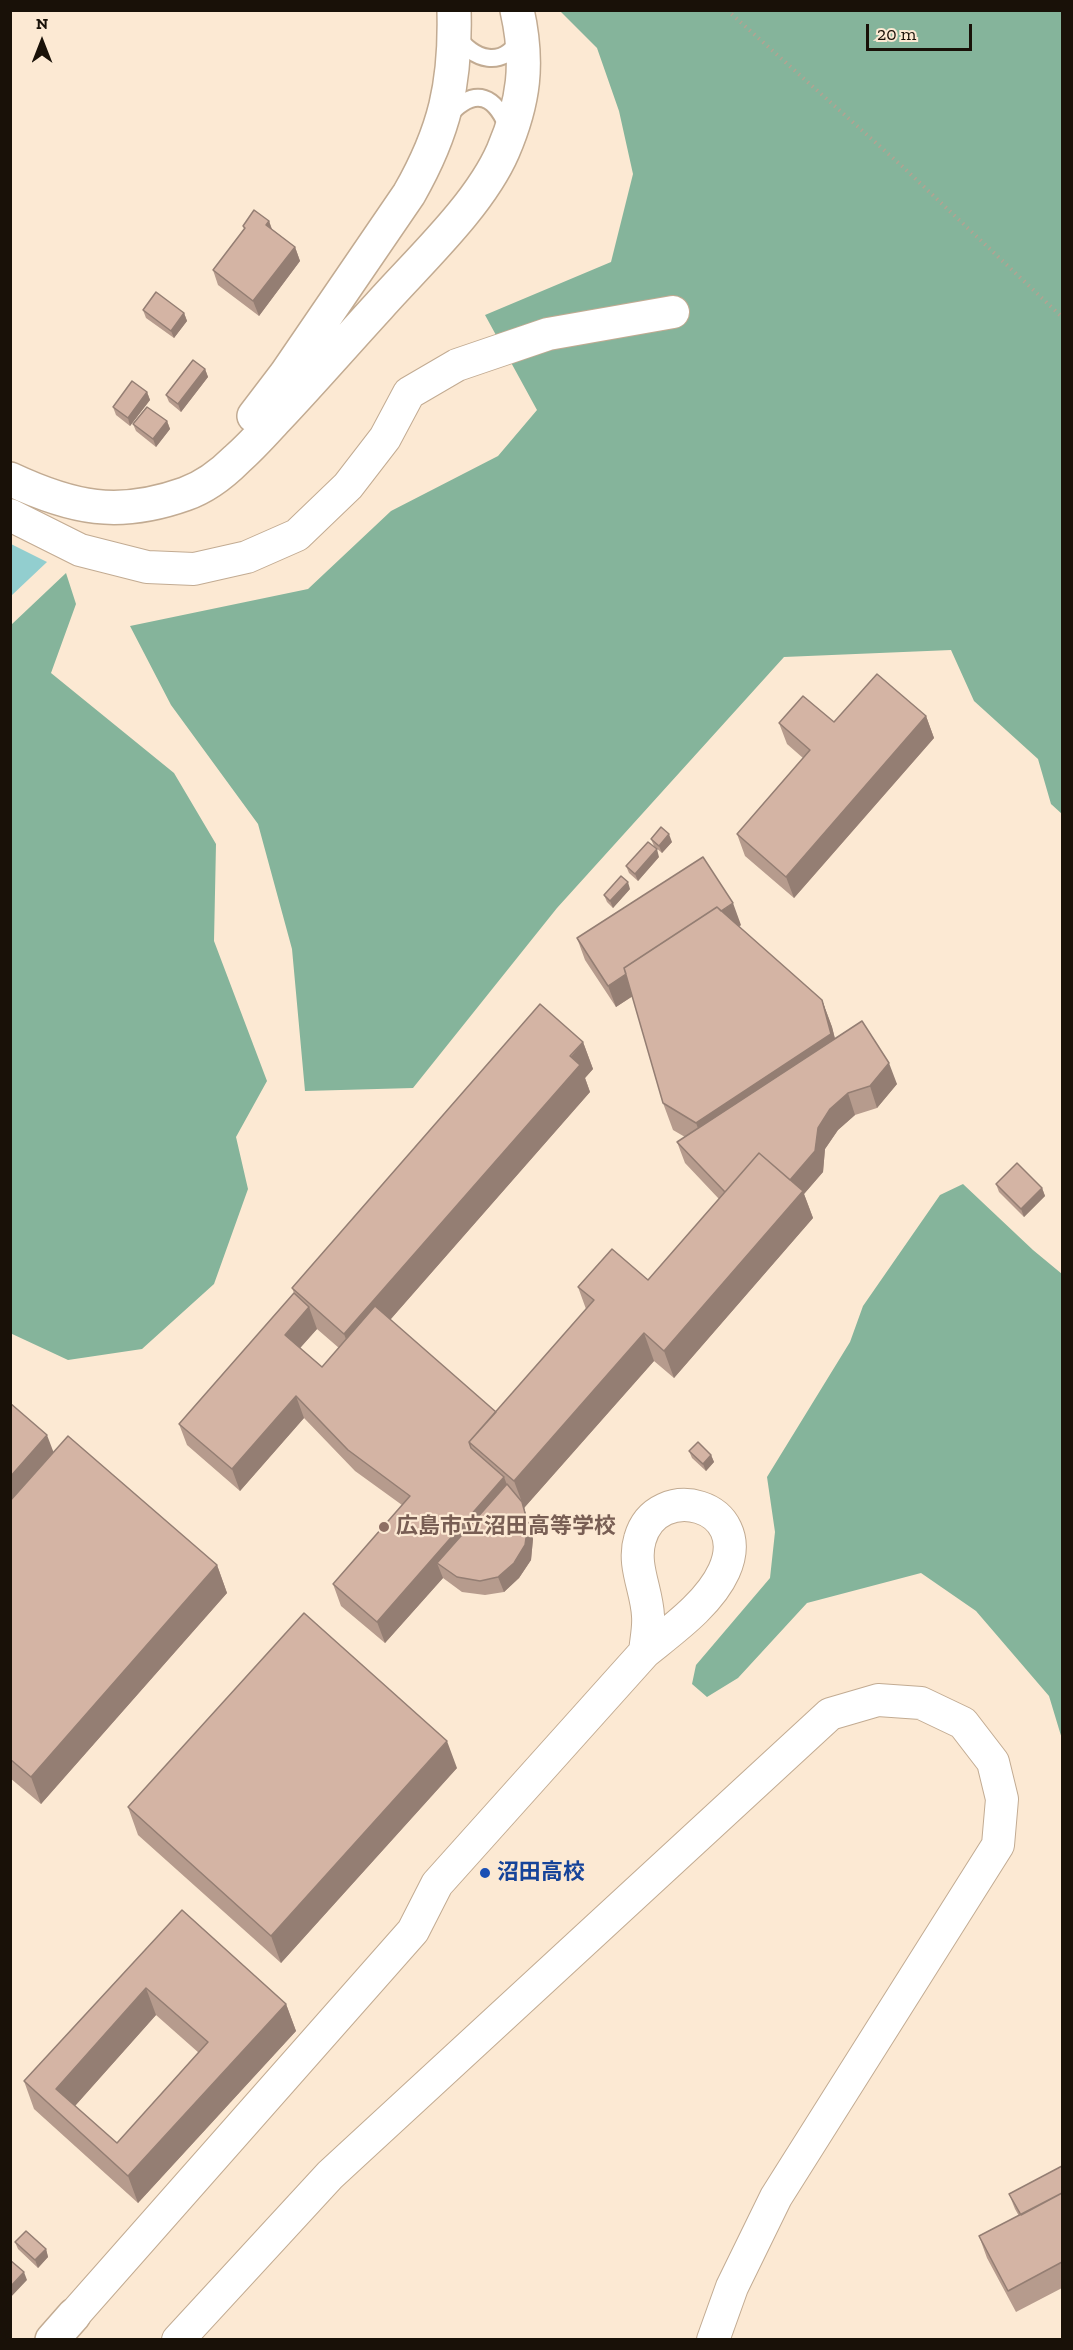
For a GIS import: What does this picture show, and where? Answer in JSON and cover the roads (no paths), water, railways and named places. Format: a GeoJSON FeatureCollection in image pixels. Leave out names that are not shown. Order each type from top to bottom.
{"type":"FeatureCollection","features":[{"type":"Feature","properties":{"kind":"main road"},"geometry":{"type":"LineString","coordinates":[[10,479],[62,501],[103,508],[145,505],[186,494],[206,484],[239,458],[462,213],[483,186],[502,153],[522,94],[523,44],[518,16]]}},
{"type":"Feature","properties":{"kind":"main road"},"geometry":{"type":"LineString","coordinates":[[10,463],[48,480],[93,489],[147,485],[172,479],[210,459],[244,430],[286,374],[409,194],[425,166],[448,105],[452,80],[455,21]]}},
{"type":"Feature","properties":{"kind":"main road"},"geometry":{"type":"LineString","coordinates":[[52,2340],[74,2315]]}},
{"type":"Feature","properties":{"kind":"street"},"geometry":{"type":"LineString","coordinates":[[10,515],[80,550],[147,567],[194,569],[247,557],[297,536],[348,486],[385,438],[409,393],[457,365],[548,334],[673,312]]}},
{"type":"Feature","properties":{"kind":"street"},"geometry":{"type":"LineString","coordinates":[[74,2315],[413,1931],[437,1884],[645,1652]]}},
{"type":"Feature","properties":{"kind":"street"},"geometry":{"type":"LineString","coordinates":[[177,2340],[330,2175],[830,1714],[878,1700],[921,1703],[963,1723],[993,1762],[1002,1799],[998,1845],[777,2197],[732,2287],[713,2340]]}},
{"type":"Feature","properties":{"kind":"lane"},"geometry":{"type":"LineString","coordinates":[[455,21],[463,45],[473,54],[495,58],[515,47],[520,38],[518,16]]}},
{"type":"Feature","properties":{"kind":"lane"},"geometry":{"type":"LineString","coordinates":[[442,124],[462,103],[472,99],[483,99],[498,108],[510,133]]}},
{"type":"Feature","properties":{"kind":"water"},"geometry":{"type":"Polygon","coordinates":[[[11,544],[47,562],[11,596],[11,544]]]}},
{"type":"Feature","properties":{"kind":"place","name":"広島市立沼田高等学校"},"geometry":{"type":"Point","coordinates":[384,1527]}},
{"type":"Feature","properties":{"kind":"place","name":"沼田高校"},"geometry":{"type":"Point","coordinates":[485,1873]}}]}
